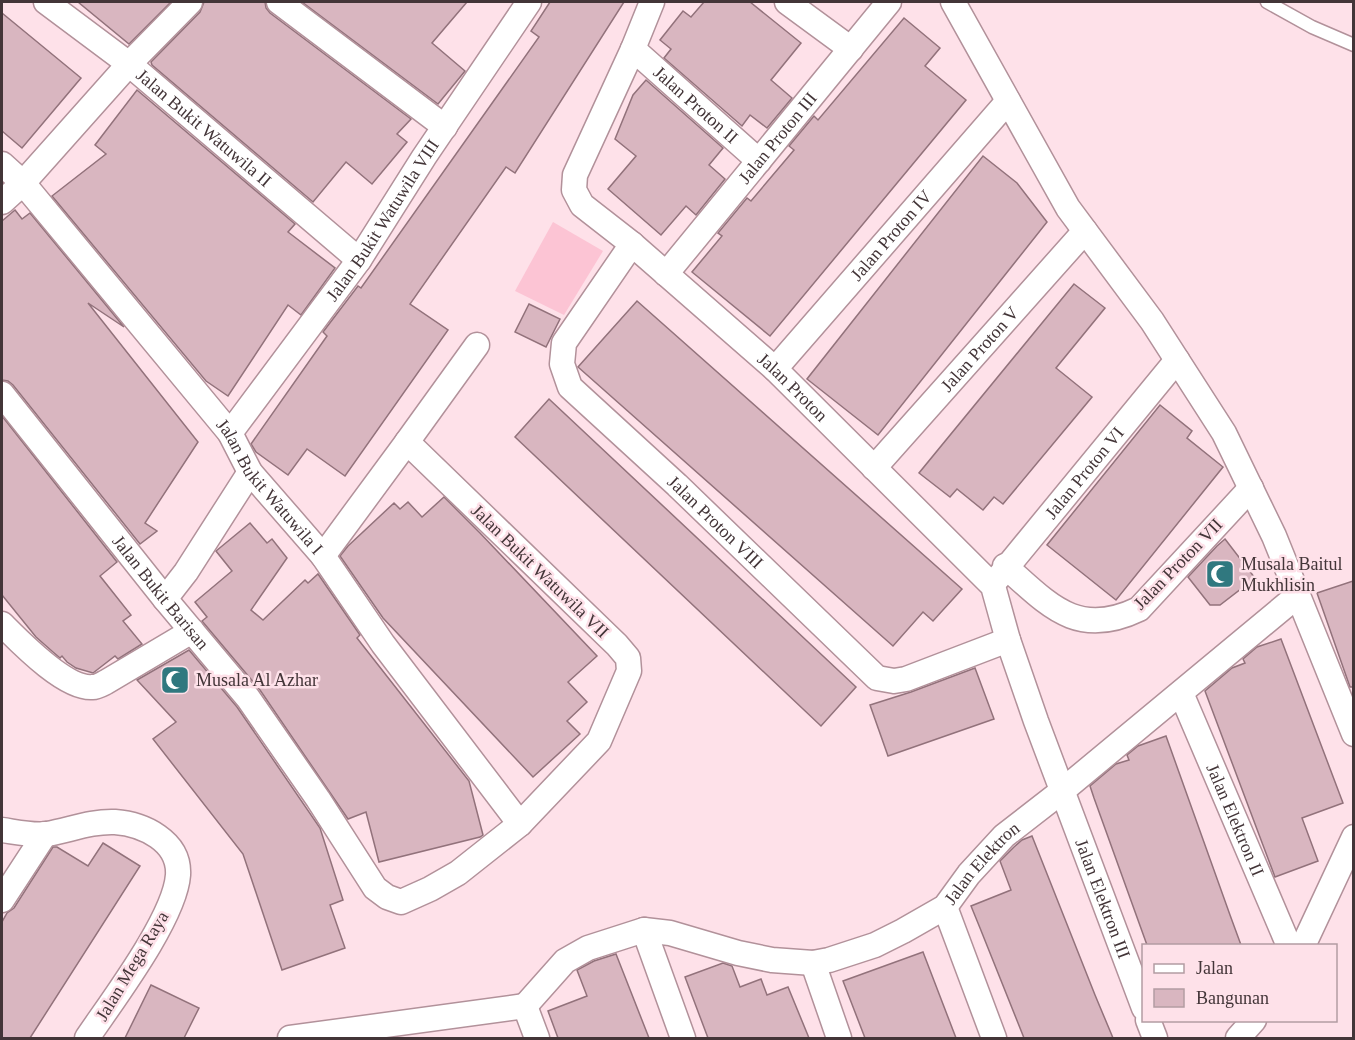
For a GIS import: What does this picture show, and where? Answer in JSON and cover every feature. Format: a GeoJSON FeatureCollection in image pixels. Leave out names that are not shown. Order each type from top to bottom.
{"type":"FeatureCollection","features":[{"type":"Feature","properties":{"kind":"street","name":"Jalan Bukit Watuwila II"},"geometry":{"type":"LineString","coordinates":[[46,2],[129,64],[358,260]]}},
{"type":"Feature","properties":{"kind":"street"},"geometry":{"type":"LineString","coordinates":[[2,202],[23,183],[129,64],[190,2]]}},
{"type":"Feature","properties":{"kind":"street"},"geometry":{"type":"LineString","coordinates":[[279,2],[445,127]]}},
{"type":"Feature","properties":{"kind":"street","name":"Jalan Proton"},"geometry":{"type":"LineString","coordinates":[[652,2],[575,175],[574,190],[582,205],[632,243],[775,369],[874,468],[999,576],[1008,640],[1059,783]]}},
{"type":"Feature","properties":{"kind":"street"},"geometry":{"type":"LineString","coordinates":[[787,2],[851,49]]}},
{"type":"Feature","properties":{"kind":"street","name":"Jalan Proton III"},"geometry":{"type":"LineString","coordinates":[[666,274],[890,2]]}},
{"type":"Feature","properties":{"kind":"street"},"geometry":{"type":"LineString","coordinates":[[954,2],[1068,208],[1152,321],[1224,433],[1274,536],[1353,734]]}},
{"type":"Feature","properties":{"kind":"street","name":"Jalan Bukit Watuwila VIII"},"geometry":{"type":"LineString","coordinates":[[230,433],[358,260],[445,127],[520,5]]}},
{"type":"Feature","properties":{"kind":"street","name":"Jalan Proton II"},"geometry":{"type":"LineString","coordinates":[[633,49],[759,161]]}},
{"type":"Feature","properties":{"kind":"street","name":"Jalan Proton IV"},"geometry":{"type":"LineString","coordinates":[[775,369],[1008,101]]}},
{"type":"Feature","properties":{"kind":"street","name":"Jalan Bukit Watuwila I"},"geometry":{"type":"LineString","coordinates":[[2,164],[23,183],[230,433],[250,472],[323,556],[383,644],[520,824]]}},
{"type":"Feature","properties":{"kind":"street","name":"Jalan Proton V"},"geometry":{"type":"LineString","coordinates":[[874,468],[1085,231]]}},
{"type":"Feature","properties":{"kind":"street","name":"Jalan Proton VIII"},"geometry":{"type":"LineString","coordinates":[[632,243],[564,343],[562,364],[570,387],[677,485],[877,678],[894,681],[906,679],[1008,640]]}},
{"type":"Feature","properties":{"kind":"street"},"geometry":{"type":"LineString","coordinates":[[323,556],[477,345]]}},
{"type":"Feature","properties":{"kind":"street","name":"Jalan Proton VI"},"geometry":{"type":"LineString","coordinates":[[999,576],[1177,360]]}},
{"type":"Feature","properties":{"kind":"street","name":"Jalan Bukit Barisan"},"geometry":{"type":"LineString","coordinates":[[2,394],[165,599],[248,698],[318,799],[375,888],[387,897],[401,902]]}},
{"type":"Feature","properties":{"kind":"street","name":"Jalan Bukit Watuwila VII"},"geometry":{"type":"LineString","coordinates":[[401,902],[458,873],[520,824],[599,741],[630,671],[628,658],[617,645],[407,442]]}},
{"type":"Feature","properties":{"kind":"street"},"geometry":{"type":"LineString","coordinates":[[165,599],[186,572],[250,472]]}},
{"type":"Feature","properties":{"kind":"street","name":"Jalan Proton VII"},"geometry":{"type":"LineString","coordinates":[[999,576],[1078,620],[1120,618],[1139,609],[1251,488]]}},
{"type":"Feature","properties":{"kind":"street","name":"Jalan Elektron"},"geometry":{"type":"LineString","coordinates":[[525,1006],[565,961],[588,948],[644,930],[670,933],[738,953],[772,960],[813,963],[875,945],[945,907],[969,874],[1004,836],[1059,783],[1181,693],[1297,596]]}},
{"type":"Feature","properties":{"kind":"street"},"geometry":{"type":"LineString","coordinates":[[2,624],[45,665],[72,682],[92,688],[192,631]]}},
{"type":"Feature","properties":{"kind":"street","name":"Jalan Elektron II"},"geometry":{"type":"LineString","coordinates":[[1181,693],[1289,944]]}},
{"type":"Feature","properties":{"kind":"street","name":"Jalan Elektron III"},"geometry":{"type":"LineString","coordinates":[[1059,783],[1142,1005]]}},
{"type":"Feature","properties":{"kind":"street","name":"Jalan Mega Raya"},"geometry":{"type":"LineString","coordinates":[[45,834],[93,822],[114,822],[138,826],[153,832],[166,845],[177,862],[178,876],[163,919],[134,968],[87,1038]]}},
{"type":"Feature","properties":{"kind":"street"},"geometry":{"type":"LineString","coordinates":[[2,830],[45,834],[2,900]]}},
{"type":"Feature","properties":{"kind":"street"},"geometry":{"type":"LineString","coordinates":[[1302,944],[1353,837]]}},
{"type":"Feature","properties":{"kind":"street"},"geometry":{"type":"LineString","coordinates":[[945,907],[994,1038]]}},
{"type":"Feature","properties":{"kind":"street"},"geometry":{"type":"LineString","coordinates":[[644,930],[683,1038]]}},
{"type":"Feature","properties":{"kind":"street"},"geometry":{"type":"LineString","coordinates":[[813,963],[839,1038]]}},
{"type":"Feature","properties":{"kind":"street"},"geometry":{"type":"LineString","coordinates":[[290,1038],[525,1006],[537,1038]]}},
{"type":"Feature","properties":{"kind":"street"},"geometry":{"type":"LineString","coordinates":[[1149,1022],[1155,1038]]}},
{"type":"Feature","properties":{"kind":"street"},"geometry":{"type":"LineString","coordinates":[[1238,1038],[1252,1022]]}},
{"type":"Feature","properties":{"kind":"lane"},"geometry":{"type":"LineString","coordinates":[[1267,2],[1312,27],[1353,45]]}},
{"type":"Feature","properties":{"kind":"shaded area"},"geometry":{"type":"Polygon","coordinates":[[[553,222],[603,251],[564,315],[515,291],[553,222]]]}},
{"type":"Feature","properties":{"kind":"building"},"geometry":{"type":"Polygon","coordinates":[[[78,2],[171,2],[129,44],[78,2]]]}},
{"type":"Feature","properties":{"kind":"building"},"geometry":{"type":"Polygon","coordinates":[[[204,2],[265,2],[270,13],[411,119],[397,134],[407,142],[372,184],[346,162],[313,202],[152,65],[151,62],[200,12],[204,2]]]}},
{"type":"Feature","properties":{"kind":"building"},"geometry":{"type":"Polygon","coordinates":[[[302,2],[467,2],[432,43],[465,71],[438,104],[302,2]]]}},
{"type":"Feature","properties":{"kind":"building"},"geometry":{"type":"Polygon","coordinates":[[[550,2],[624,2],[515,173],[506,167],[410,304],[448,330],[345,476],[307,449],[288,475],[256,452],[251,444],[327,336],[323,332],[358,286],[361,288],[539,37],[531,31],[550,2]]]}},
{"type":"Feature","properties":{"kind":"building"},"geometry":{"type":"Polygon","coordinates":[[[704,2],[750,2],[801,43],[771,80],[792,98],[767,128],[750,115],[742,126],[664,58],[671,49],[660,40],[683,11],[691,17],[704,2]]]}},
{"type":"Feature","properties":{"kind":"building"},"geometry":{"type":"Polygon","coordinates":[[[2,13],[81,78],[22,148],[2,131],[2,13]]]}},
{"type":"Feature","properties":{"kind":"building"},"geometry":{"type":"Polygon","coordinates":[[[904,18],[940,48],[925,66],[966,100],[770,336],[692,272],[722,236],[718,233],[747,198],[751,201],[794,150],[789,146],[814,116],[818,120],[904,18]]]}},
{"type":"Feature","properties":{"kind":"building"},"geometry":{"type":"Polygon","coordinates":[[[646,80],[723,148],[709,165],[725,179],[696,215],[686,206],[661,235],[608,189],[636,156],[615,139],[633,95],[646,80]]]}},
{"type":"Feature","properties":{"kind":"building"},"geometry":{"type":"Polygon","coordinates":[[[137,90],[295,224],[288,232],[335,268],[301,315],[288,305],[228,396],[206,381],[52,196],[106,154],[95,145],[137,90]]]}},
{"type":"Feature","properties":{"kind":"building"},"geometry":{"type":"Polygon","coordinates":[[[983,156],[1017,183],[1047,222],[878,435],[807,379],[983,156]]]}},
{"type":"Feature","properties":{"kind":"building"},"geometry":{"type":"Polygon","coordinates":[[[15,210],[22,219],[30,213],[124,327],[88,303],[198,442],[145,523],[157,531],[140,544],[13,385],[2,380],[2,221],[15,210]]]}},
{"type":"Feature","properties":{"kind":"building"},"geometry":{"type":"Polygon","coordinates":[[[1074,284],[1105,308],[1056,368],[1092,397],[1003,504],[994,497],[983,510],[957,489],[950,497],[919,473],[1074,284]]]}},
{"type":"Feature","properties":{"kind":"building"},"geometry":{"type":"Polygon","coordinates":[[[637,301],[962,589],[933,621],[923,612],[893,646],[578,367],[637,301]]]}},
{"type":"Feature","properties":{"kind":"building"},"geometry":{"type":"Polygon","coordinates":[[[529,304],[560,319],[546,347],[515,332],[529,304]]]}},
{"type":"Feature","properties":{"kind":"building"},"geometry":{"type":"Polygon","coordinates":[[[549,399],[856,687],[821,726],[515,437],[549,399]]]}},
{"type":"Feature","properties":{"kind":"building"},"geometry":{"type":"Polygon","coordinates":[[[1160,405],[1192,431],[1187,438],[1223,467],[1116,600],[1047,545],[1160,405]]]}},
{"type":"Feature","properties":{"kind":"building"},"geometry":{"type":"Polygon","coordinates":[[[2,416],[117,562],[100,576],[131,615],[123,621],[142,644],[118,659],[115,656],[93,673],[76,668],[62,656],[60,658],[36,637],[2,595],[2,416]]]}},
{"type":"Feature","properties":{"kind":"building"},"geometry":{"type":"Polygon","coordinates":[[[444,497],[597,656],[568,682],[587,702],[567,721],[580,734],[533,777],[383,618],[340,556],[394,503],[400,509],[408,502],[422,517],[444,497]]]}},
{"type":"Feature","properties":{"kind":"building"},"geometry":{"type":"Polygon","coordinates":[[[250,523],[267,543],[272,539],[287,558],[251,610],[263,620],[305,580],[308,583],[318,574],[360,635],[357,638],[469,781],[483,835],[379,862],[366,812],[348,819],[260,690],[202,621],[207,617],[195,602],[232,571],[216,551],[250,523]]]}},
{"type":"Feature","properties":{"kind":"building","name":"Musala Baitul Mukhlisin"},"geometry":{"type":"Polygon","coordinates":[[[1225,539],[1255,578],[1220,605],[1210,605],[1188,577],[1225,539]]]}},
{"type":"Feature","properties":{"kind":"building"},"geometry":{"type":"Polygon","coordinates":[[[1353,581],[1353,687],[1350,687],[1317,593],[1353,581]]]}},
{"type":"Feature","properties":{"kind":"building"},"geometry":{"type":"Polygon","coordinates":[[[1281,639],[1343,803],[1302,818],[1318,861],[1275,877],[1205,691],[1232,668],[1245,663],[1243,659],[1257,647],[1281,639]]]}},
{"type":"Feature","properties":{"kind":"building"},"geometry":{"type":"Polygon","coordinates":[[[189,650],[237,707],[320,828],[343,900],[330,905],[345,948],[282,970],[243,854],[153,739],[176,722],[137,680],[189,650]]]}},
{"type":"Feature","properties":{"kind":"building"},"geometry":{"type":"Polygon","coordinates":[[[975,668],[994,719],[888,756],[870,705],[975,668]]]}},
{"type":"Feature","properties":{"kind":"building"},"geometry":{"type":"Polygon","coordinates":[[[1166,736],[1241,944],[1147,944],[1090,786],[1116,764],[1129,760],[1127,755],[1138,746],[1166,736]]]}},
{"type":"Feature","properties":{"kind":"building"},"geometry":{"type":"Polygon","coordinates":[[[1032,836],[1113,1038],[1024,1038],[971,906],[1011,890],[1000,861],[1022,840],[1032,836]]]}},
{"type":"Feature","properties":{"kind":"building"},"geometry":{"type":"Polygon","coordinates":[[[103,843],[140,866],[30,1038],[2,1038],[2,922],[7,913],[14,908],[53,847],[57,847],[88,866],[103,843]]]}},
{"type":"Feature","properties":{"kind":"building"},"geometry":{"type":"Polygon","coordinates":[[[923,952],[956,1038],[865,1038],[843,981],[923,952]]]}},
{"type":"Feature","properties":{"kind":"building"},"geometry":{"type":"Polygon","coordinates":[[[616,954],[649,1038],[558,1038],[548,1011],[587,996],[577,970],[594,961],[616,954]]]}},
{"type":"Feature","properties":{"kind":"building"},"geometry":{"type":"Polygon","coordinates":[[[723,963],[732,966],[740,987],[761,979],[767,995],[788,987],[809,1038],[708,1038],[685,977],[723,963]]]}},
{"type":"Feature","properties":{"kind":"building"},"geometry":{"type":"Polygon","coordinates":[[[151,985],[199,1008],[184,1038],[125,1038],[151,985]]]}},
{"type":"Feature","properties":{"kind":"place","name":"Musala Baitul Mukhlisin"},"geometry":{"type":"Point","coordinates":[1220,574]}},
{"type":"Feature","properties":{"kind":"place","name":"Musala Al Azhar"},"geometry":{"type":"Point","coordinates":[175,680]}}]}
